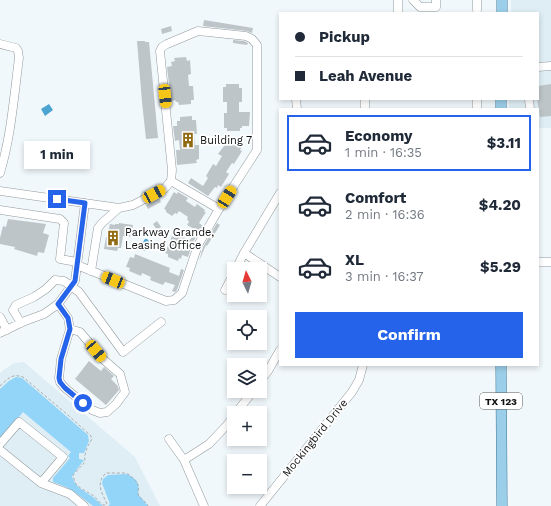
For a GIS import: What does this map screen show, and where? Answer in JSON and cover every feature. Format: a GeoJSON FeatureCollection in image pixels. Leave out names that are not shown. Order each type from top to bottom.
{"type":"FeatureCollection","features":[{"type":"Feature","properties":{"kind":"main road"},"geometry":{"type":"LineString","coordinates":[[502,0],[502,12]]}},
{"type":"Feature","properties":{"kind":"main road","name":"TX 123"},"geometry":{"type":"LineString","coordinates":[[500,505],[501,366]]}},
{"type":"Feature","properties":{"kind":"street"},"geometry":{"type":"LineString","coordinates":[[398,0],[398,12]]}},
{"type":"Feature","properties":{"kind":"street"},"geometry":{"type":"LineString","coordinates":[[413,0],[420,7],[436,7],[436,0]]}},
{"type":"Feature","properties":{"kind":"street"},"geometry":{"type":"LineString","coordinates":[[477,0],[477,10]]}},
{"type":"Feature","properties":{"kind":"street"},"geometry":{"type":"LineString","coordinates":[[0,191],[119,208],[133,205],[164,189],[171,181],[172,170],[160,51],[162,47],[198,31],[246,36],[252,39],[257,45],[256,150],[198,245],[182,293],[174,300],[166,302],[77,264],[60,259],[64,223],[60,219],[0,210]]}},
{"type":"Feature","properties":{"kind":"street"},"geometry":{"type":"LineString","coordinates":[[0,44],[16,48],[18,50],[19,58],[12,112],[0,173]]}},
{"type":"Feature","properties":{"kind":"street"},"geometry":{"type":"LineString","coordinates":[[539,67],[551,66]]}},
{"type":"Feature","properties":{"kind":"street"},"geometry":{"type":"LineString","coordinates":[[171,181],[219,209]]}},
{"type":"Feature","properties":{"kind":"street"},"geometry":{"type":"LineString","coordinates":[[240,262],[279,195]]}},
{"type":"Feature","properties":{"kind":"street"},"geometry":{"type":"LineString","coordinates":[[0,317],[4,332],[21,323],[44,314],[58,304],[72,286],[75,281],[85,203]]}},
{"type":"Feature","properties":{"kind":"street"},"geometry":{"type":"LineString","coordinates":[[91,271],[98,228],[119,208]]}},
{"type":"Feature","properties":{"kind":"street"},"geometry":{"type":"LineString","coordinates":[[244,253],[279,276]]}},
{"type":"Feature","properties":{"kind":"street"},"geometry":{"type":"LineString","coordinates":[[539,262],[551,262]]}},
{"type":"Feature","properties":{"kind":"street"},"geometry":{"type":"LineString","coordinates":[[21,323],[14,310],[16,305],[34,297],[46,289],[55,280],[64,281],[79,292],[123,352],[161,322]]}},
{"type":"Feature","properties":{"kind":"street"},"geometry":{"type":"LineString","coordinates":[[225,290],[227,286]]}},
{"type":"Feature","properties":{"kind":"street"},"geometry":{"type":"LineString","coordinates":[[58,304],[68,318],[70,329],[61,359],[60,382],[65,388],[92,410],[100,414],[107,412],[116,404],[125,392],[120,374],[104,360],[80,332],[70,329]]}},
{"type":"Feature","properties":{"kind":"street"},"geometry":{"type":"LineString","coordinates":[[267,372],[279,352]]}},
{"type":"Feature","properties":{"kind":"street","name":"Mockingbird Drive"},"geometry":{"type":"LineString","coordinates":[[260,506],[352,392],[360,380],[363,366]]}},
{"type":"Feature","properties":{"kind":"street"},"geometry":{"type":"LineString","coordinates":[[241,406],[248,398]]}},
{"type":"Feature","properties":{"kind":"street"},"geometry":{"type":"LineString","coordinates":[[0,444],[19,422],[63,457],[41,483]]}},
{"type":"Feature","properties":{"kind":"street"},"geometry":{"type":"LineString","coordinates":[[184,460],[209,444],[227,425]]}},
{"type":"Feature","properties":{"kind":"street"},"geometry":{"type":"LineString","coordinates":[[169,438],[184,460],[204,506]]}},
{"type":"Feature","properties":{"kind":"street"},"geometry":{"type":"LineString","coordinates":[[0,450],[41,483],[70,494],[84,506]]}},
{"type":"Feature","properties":{"kind":"path"},"geometry":{"type":"LineString","coordinates":[[0,386],[14,375],[23,377],[91,436],[92,439],[86,448],[84,455],[85,462],[73,475],[77,484],[83,490],[96,497],[101,503],[106,505],[107,504],[102,492],[100,480],[106,474],[125,473],[135,479],[139,487],[138,495],[148,506]]}},
{"type":"Feature","properties":{"kind":"shaded area"},"geometry":{"type":"Polygon","coordinates":[[[511,0],[551,0],[551,128],[539,128],[539,108],[509,108],[509,100],[539,100],[539,12],[511,12],[511,0]]]}},
{"type":"Feature","properties":{"kind":"shaded area"},"geometry":{"type":"Polygon","coordinates":[[[49,104],[53,110],[45,116],[41,109],[49,104]]]}},
{"type":"Feature","properties":{"kind":"shaded area"},"geometry":{"type":"Polygon","coordinates":[[[145,239],[149,241],[149,245],[151,246],[150,249],[143,251],[138,245],[139,242],[143,242],[145,239]]]}},
{"type":"Feature","properties":{"kind":"shaded area"},"geometry":{"type":"Polygon","coordinates":[[[24,362],[135,457],[160,506],[0,506],[0,373],[14,363],[24,362]]]}},
{"type":"Feature","properties":{"kind":"shaded area"},"geometry":{"type":"Polygon","coordinates":[[[16,377],[22,378],[88,435],[89,441],[84,453],[79,453],[79,459],[84,460],[72,476],[75,483],[79,487],[103,506],[93,506],[66,487],[53,482],[53,478],[70,458],[68,456],[71,452],[23,412],[0,440],[0,389],[16,377]]]}},
{"type":"Feature","properties":{"kind":"shaded area"},"geometry":{"type":"Polygon","coordinates":[[[126,474],[138,483],[138,494],[148,506],[108,506],[110,504],[102,483],[103,479],[108,475],[126,474]]]}},
{"type":"Feature","properties":{"kind":"building"},"geometry":{"type":"Polygon","coordinates":[[[204,20],[253,28],[252,33],[247,31],[203,26],[204,20]]]}},
{"type":"Feature","properties":{"kind":"building"},"geometry":{"type":"Polygon","coordinates":[[[171,26],[172,31],[162,34],[161,29],[171,26]]]}},
{"type":"Feature","properties":{"kind":"building"},"geometry":{"type":"Polygon","coordinates":[[[233,40],[248,43],[247,45],[233,43],[233,40]]]}},
{"type":"Feature","properties":{"kind":"building"},"geometry":{"type":"Polygon","coordinates":[[[137,41],[149,42],[158,138],[146,139],[137,41]]]}},
{"type":"Feature","properties":{"kind":"building"},"geometry":{"type":"Polygon","coordinates":[[[186,57],[187,61],[190,60],[191,74],[188,75],[189,86],[193,86],[194,100],[191,100],[191,104],[179,105],[175,100],[171,101],[167,67],[172,66],[171,62],[175,61],[174,58],[186,57]]]}},
{"type":"Feature","properties":{"kind":"building"},"geometry":{"type":"Polygon","coordinates":[[[226,84],[239,84],[239,88],[242,88],[242,102],[239,102],[239,112],[250,112],[249,126],[242,126],[240,131],[227,131],[227,128],[224,128],[224,113],[227,113],[227,102],[223,102],[223,87],[226,87],[226,84]]]}},
{"type":"Feature","properties":{"kind":"building"},"geometry":{"type":"Polygon","coordinates":[[[551,84],[551,116],[540,117],[537,100],[539,100],[539,86],[551,84]]]}},
{"type":"Feature","properties":{"kind":"building","name":"Building 7"},"geometry":{"type":"Polygon","coordinates":[[[192,116],[192,120],[196,120],[197,134],[194,134],[195,145],[199,145],[199,159],[196,160],[197,163],[177,165],[176,150],[180,150],[179,140],[175,141],[173,126],[177,126],[177,121],[180,121],[180,117],[192,116]]]}},
{"type":"Feature","properties":{"kind":"building"},"geometry":{"type":"Polygon","coordinates":[[[231,141],[242,147],[240,150],[242,151],[234,164],[232,163],[226,172],[229,174],[221,187],[218,185],[217,188],[215,187],[208,196],[188,183],[191,178],[203,186],[208,178],[206,176],[213,164],[216,166],[222,156],[218,154],[227,142],[229,144],[231,141]]]}},
{"type":"Feature","properties":{"kind":"building"},"geometry":{"type":"Polygon","coordinates":[[[174,192],[177,194],[178,192],[188,198],[186,201],[195,207],[197,204],[205,210],[204,212],[206,212],[199,223],[203,226],[193,242],[188,257],[182,255],[181,259],[179,258],[178,261],[168,257],[168,254],[165,253],[172,236],[175,238],[176,234],[190,240],[196,230],[187,225],[189,222],[187,219],[188,217],[179,211],[177,214],[175,213],[172,216],[164,209],[174,192]]]}},
{"type":"Feature","properties":{"kind":"building"},"geometry":{"type":"Polygon","coordinates":[[[159,198],[161,202],[148,209],[146,205],[159,198]]]}},
{"type":"Feature","properties":{"kind":"building"},"geometry":{"type":"Polygon","coordinates":[[[8,219],[46,224],[43,233],[49,235],[44,253],[38,252],[37,256],[14,249],[15,247],[0,244],[3,226],[6,227],[8,219]]]}},
{"type":"Feature","properties":{"kind":"building"},"geometry":{"type":"Polygon","coordinates":[[[157,221],[161,227],[157,230],[153,224],[157,221]]]}},
{"type":"Feature","properties":{"kind":"building","name":"Parkway Grande, Leasing Office"},"geometry":{"type":"Polygon","coordinates":[[[119,223],[133,225],[131,236],[123,236],[121,248],[118,248],[117,251],[104,249],[110,224],[115,225],[119,223]]]}},
{"type":"Feature","properties":{"kind":"building"},"geometry":{"type":"Polygon","coordinates":[[[217,223],[220,225],[207,246],[206,245],[199,261],[203,247],[217,223]]]}},
{"type":"Feature","properties":{"kind":"building"},"geometry":{"type":"Polygon","coordinates":[[[135,254],[170,268],[169,272],[179,276],[181,269],[184,270],[177,290],[175,292],[172,291],[175,285],[165,282],[163,285],[150,280],[151,277],[142,273],[141,276],[129,271],[130,268],[126,267],[130,257],[134,258],[135,254]]]}},
{"type":"Feature","properties":{"kind":"building"},"geometry":{"type":"Polygon","coordinates":[[[89,361],[101,371],[104,367],[114,376],[111,379],[117,385],[119,390],[106,405],[75,379],[89,361]]]}},
{"type":"Feature","properties":{"kind":"place","name":"Building 7"},"geometry":{"type":"Point","coordinates":[188,140]}},
{"type":"Feature","properties":{"kind":"place","name":"Parkway Grande, Leasing Office"},"geometry":{"type":"Point","coordinates":[113,238]}},
{"type":"Feature","properties":{"kind":"route"},"geometry":{"type":"LineString","coordinates":[[57,199],[85,203],[75,281],[58,304],[68,318],[70,329],[61,359],[60,382],[83,403]]}}]}
